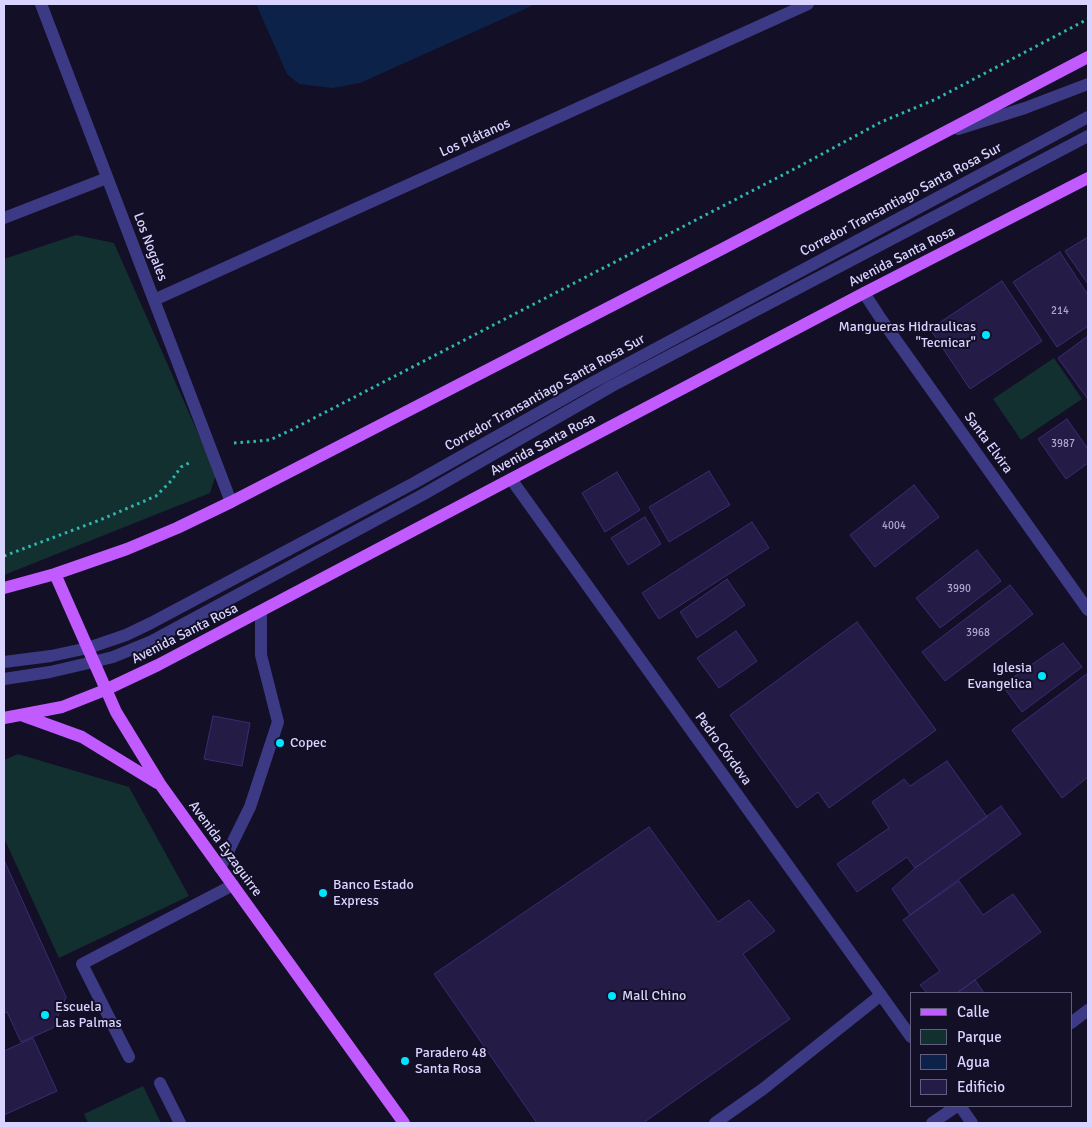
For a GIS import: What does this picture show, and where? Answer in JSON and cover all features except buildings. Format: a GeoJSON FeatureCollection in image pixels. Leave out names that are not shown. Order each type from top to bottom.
{"type":"FeatureCollection","features":[{"type":"Feature","properties":{"kind":"main road"},"geometry":{"type":"LineString","coordinates":[[4,588],[56,574],[127,549],[232,502],[1088,57]]}},
{"type":"Feature","properties":{"kind":"main road","name":"Avenida Santa Rosa"},"geometry":{"type":"LineString","coordinates":[[4,718],[62,707],[105,690],[158,665],[864,293],[1088,178]]}},
{"type":"Feature","properties":{"kind":"main road","name":"Avenida Eyzaguirre"},"geometry":{"type":"LineString","coordinates":[[56,574],[105,690],[123,724],[160,784],[404,1123]]}},
{"type":"Feature","properties":{"kind":"main road"},"geometry":{"type":"LineString","coordinates":[[21,715],[82,737],[160,784]]}},
{"type":"Feature","properties":{"kind":"street","name":"Los Nogales"},"geometry":{"type":"LineString","coordinates":[[41,4],[232,502]]}},
{"type":"Feature","properties":{"kind":"street","name":"Los Plátanos"},"geometry":{"type":"LineString","coordinates":[[154,300],[808,4]]}},
{"type":"Feature","properties":{"kind":"street"},"geometry":{"type":"LineString","coordinates":[[944,133],[1024,108],[1088,84]]}},
{"type":"Feature","properties":{"kind":"street","name":"Corredor Transantiago Santa Rosa Sur"},"geometry":{"type":"LineString","coordinates":[[4,662],[51,656],[88,648],[126,635],[151,623],[244,575],[414,483],[588,385],[1088,117]]}},
{"type":"Feature","properties":{"kind":"street","name":"Corredor Transantiago Santa Rosa Sur"},"geometry":{"type":"LineString","coordinates":[[4,679],[50,672],[93,662],[130,650],[178,628],[424,494],[612,386],[1088,136]]}},
{"type":"Feature","properties":{"kind":"street"},"geometry":{"type":"LineString","coordinates":[[4,218],[108,178]]}},
{"type":"Feature","properties":{"kind":"street","name":"Santa Elvira"},"geometry":{"type":"LineString","coordinates":[[864,293],[1088,610]]}},
{"type":"Feature","properties":{"kind":"street","name":"Pedro Córdova"},"geometry":{"type":"LineString","coordinates":[[511,479],[910,1036]]}},
{"type":"Feature","properties":{"kind":"street"},"geometry":{"type":"LineString","coordinates":[[220,868],[250,807],[278,722],[261,655],[260,611]]}},
{"type":"Feature","properties":{"kind":"street"},"geometry":{"type":"LineString","coordinates":[[129,1057],[82,964],[233,885]]}},
{"type":"Feature","properties":{"kind":"street"},"geometry":{"type":"LineString","coordinates":[[715,1123],[763,1088],[881,995]]}},
{"type":"Feature","properties":{"kind":"street"},"geometry":{"type":"LineString","coordinates":[[1072,1022],[1088,1010]]}},
{"type":"Feature","properties":{"kind":"street"},"geometry":{"type":"LineString","coordinates":[[160,1082],[180,1123]]}},
{"type":"Feature","properties":{"kind":"street"},"geometry":{"type":"LineString","coordinates":[[932,1123],[957,1107]]}},
{"type":"Feature","properties":{"kind":"street"},"geometry":{"type":"LineString","coordinates":[[960,1107],[972,1123]]}},
{"type":"Feature","properties":{"kind":"path"},"geometry":{"type":"LineString","coordinates":[[4,556],[100,520],[156,496],[172,481],[181,467],[212,451],[234,443],[270,440],[292,430],[774,180],[881,122],[936,99],[1088,19]]}},
{"type":"Feature","properties":{"kind":"green space"},"geometry":{"type":"Polygon","coordinates":[[[76,235],[114,243],[216,474],[210,493],[4,575],[4,259],[76,235]]]}},
{"type":"Feature","properties":{"kind":"green space"},"geometry":{"type":"Polygon","coordinates":[[[1054,358],[1082,399],[1021,440],[993,399],[1054,358]]]}},
{"type":"Feature","properties":{"kind":"green space"},"geometry":{"type":"Polygon","coordinates":[[[18,754],[129,787],[189,896],[59,958],[4,838],[4,760],[18,754]]]}},
{"type":"Feature","properties":{"kind":"green space"},"geometry":{"type":"Polygon","coordinates":[[[143,1086],[161,1123],[88,1123],[84,1114],[143,1086]]]}},
{"type":"Feature","properties":{"kind":"water"},"geometry":{"type":"Polygon","coordinates":[[[256,4],[536,4],[360,83],[332,88],[299,84],[287,74],[256,4]]]}},
{"type":"Feature","properties":{"kind":"place","name":"Mangueras Hidraulicas \"Tecnicar\""},"geometry":{"type":"Point","coordinates":[986,335]}},
{"type":"Feature","properties":{"kind":"place","name":"Iglesia Evangelica"},"geometry":{"type":"Point","coordinates":[1042,676]}},
{"type":"Feature","properties":{"kind":"place","name":"Copec"},"geometry":{"type":"Point","coordinates":[280,743]}},
{"type":"Feature","properties":{"kind":"place","name":"Banco Estado Express"},"geometry":{"type":"Point","coordinates":[323,893]}},
{"type":"Feature","properties":{"kind":"place","name":"Mall Chino"},"geometry":{"type":"Point","coordinates":[612,996]}},
{"type":"Feature","properties":{"kind":"place","name":"Escuela Las Palmas"},"geometry":{"type":"Point","coordinates":[45,1015]}},
{"type":"Feature","properties":{"kind":"place","name":"Paradero 48 Santa Rosa"},"geometry":{"type":"Point","coordinates":[405,1061]}}]}
